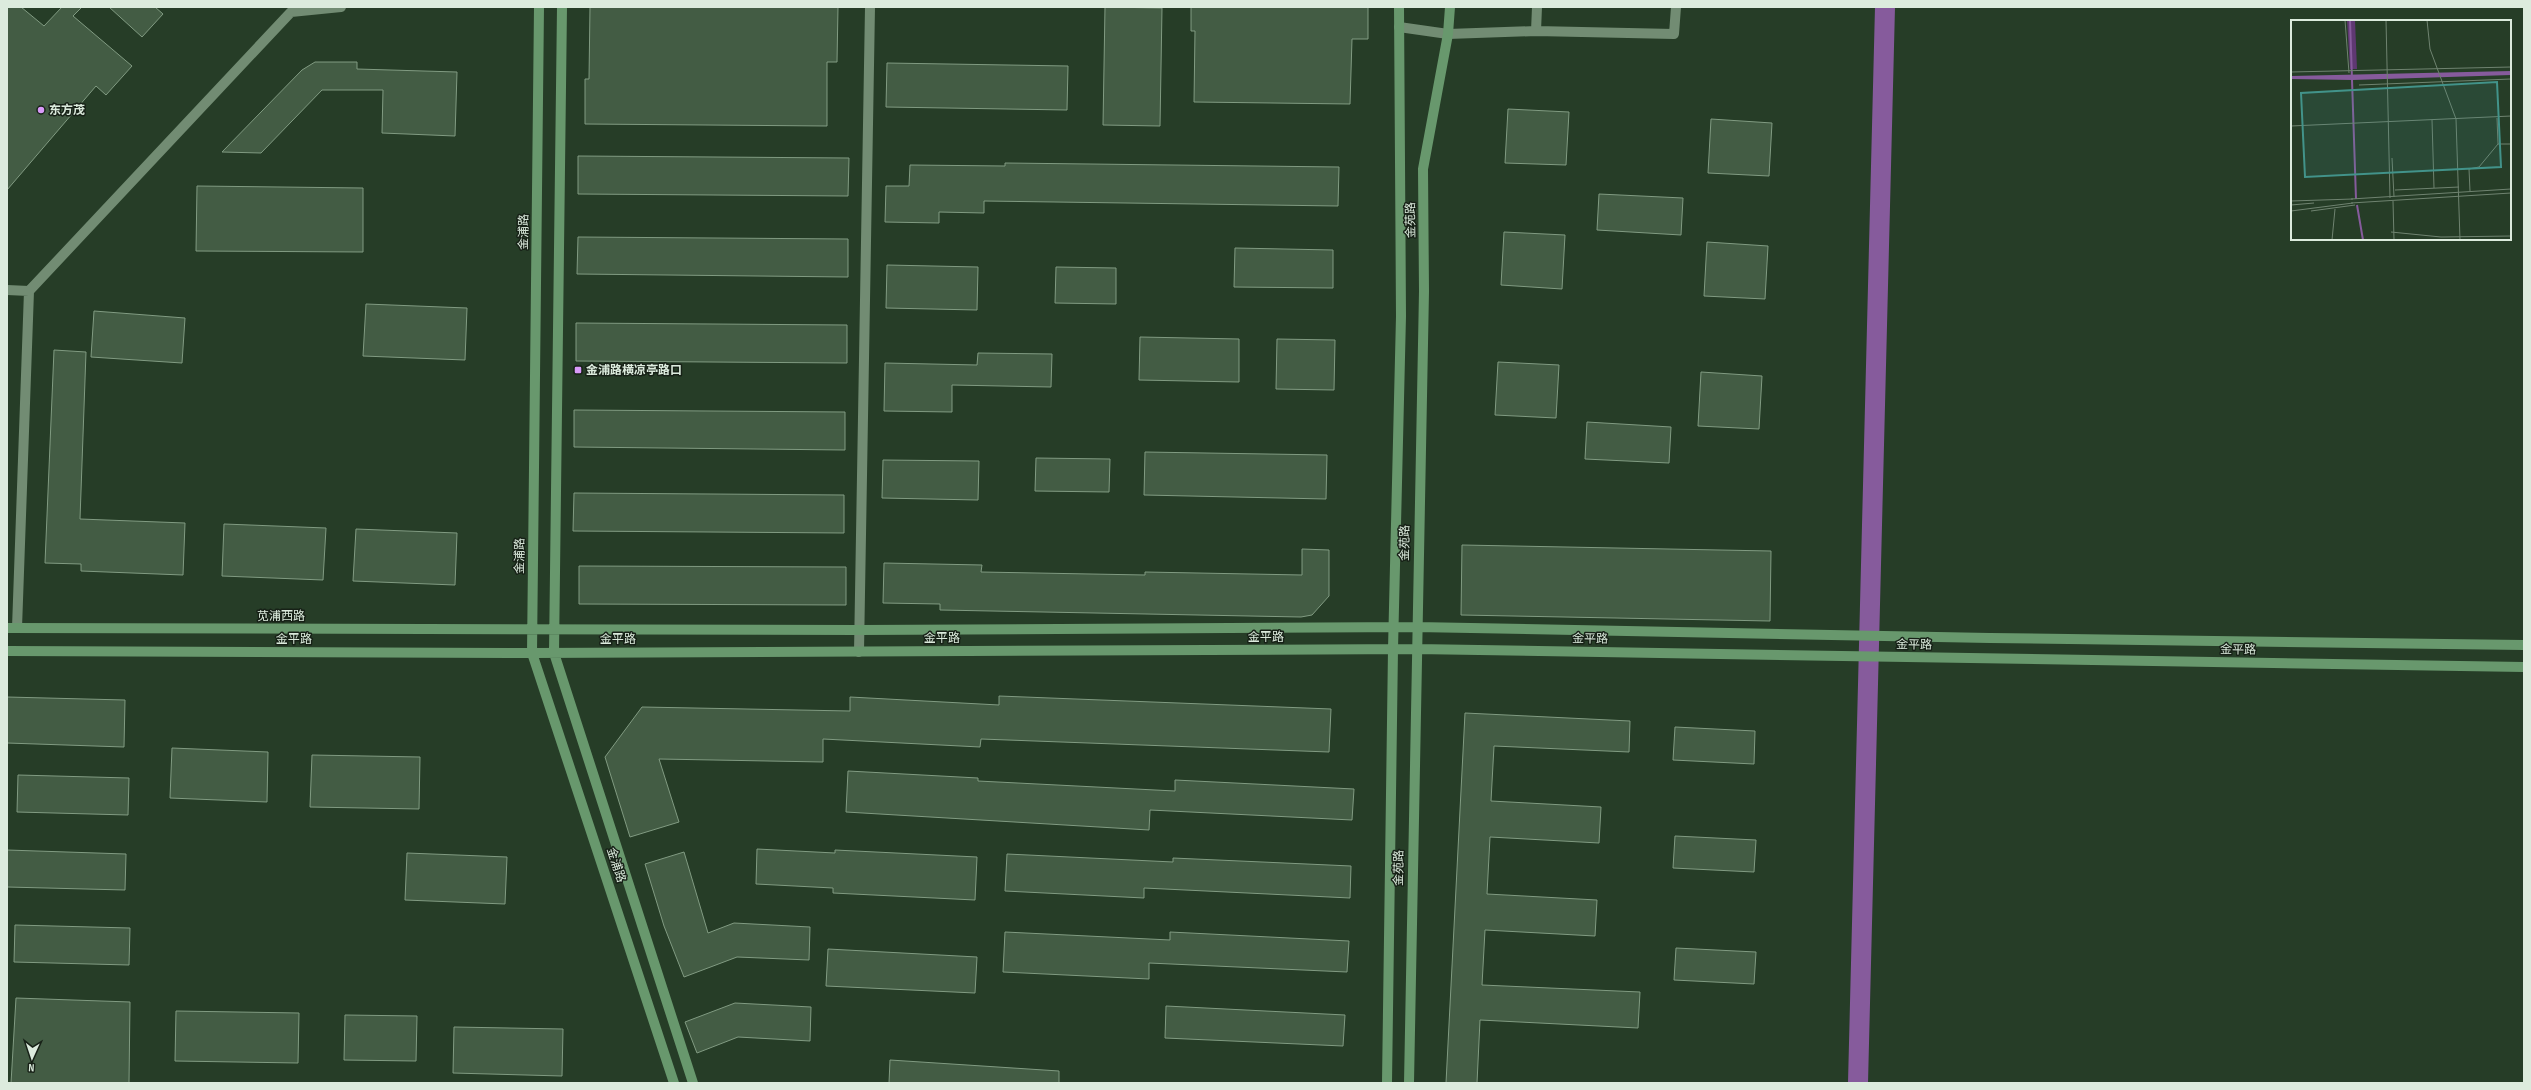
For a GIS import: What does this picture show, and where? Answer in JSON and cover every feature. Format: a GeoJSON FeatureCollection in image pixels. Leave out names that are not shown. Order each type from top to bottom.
{"type":"FeatureCollection","features":[{"type":"Feature","properties":{"kind":"street"},"geometry":{"type":"LineString","coordinates":[[12,628],[29,291],[291,12],[341,7]]}},
{"type":"Feature","properties":{"kind":"street","name":"金浦路"},"geometry":{"type":"LineString","coordinates":[[539,7],[532,653],[674,1083]]}},
{"type":"Feature","properties":{"kind":"street","name":"金浦路"},"geometry":{"type":"LineString","coordinates":[[562,7],[554,653],[693,1083]]}},
{"type":"Feature","properties":{"kind":"street"},"geometry":{"type":"LineString","coordinates":[[859,652],[870,7]]}},
{"type":"Feature","properties":{"kind":"street"},"geometry":{"type":"LineString","coordinates":[[1387,1083],[1393,627],[1401,316],[1399,7]]}},
{"type":"Feature","properties":{"kind":"street","name":"金苑路"},"geometry":{"type":"LineString","coordinates":[[1409,1083],[1416,627],[1424,290],[1423,169],[1448,34],[1450,7]]}},
{"type":"Feature","properties":{"kind":"street"},"geometry":{"type":"LineString","coordinates":[[1536,31],[1537,7]]}},
{"type":"Feature","properties":{"kind":"street"},"geometry":{"type":"LineString","coordinates":[[1399,27],[1448,34],[1536,31],[1674,34],[1676,7]]}},
{"type":"Feature","properties":{"kind":"street"},"geometry":{"type":"LineString","coordinates":[[7,290],[29,291]]}},
{"type":"Feature","properties":{"kind":"street","name":"金平路"},"geometry":{"type":"LineString","coordinates":[[555,630],[1416,627],[1773,632],[1910,636],[2524,644]]}},
{"type":"Feature","properties":{"kind":"street","name":"苋浦西路"},"geometry":{"type":"LineString","coordinates":[[12,628],[555,630]]}},
{"type":"Feature","properties":{"kind":"street","name":"金平路"},"geometry":{"type":"LineString","coordinates":[[7,651],[554,653],[1416,649],[1910,658],[2524,666]]}},
{"type":"Feature","properties":{"kind":"building","name":"东方茂"},"geometry":{"type":"Polygon","coordinates":[[[7,7],[21,7],[44,26],[62,7],[82,7],[73,16],[132,66],[106,95],[96,86],[7,190],[7,7]]]}},
{"type":"Feature","properties":{"kind":"building"},"geometry":{"type":"Polygon","coordinates":[[[109,7],[155,7],[163,14],[142,37],[109,7]]]}},
{"type":"Feature","properties":{"kind":"building"},"geometry":{"type":"Polygon","coordinates":[[[590,7],[838,7],[837,62],[827,62],[827,126],[585,124],[585,79],[589,79],[590,7]]]}},
{"type":"Feature","properties":{"kind":"building"},"geometry":{"type":"Polygon","coordinates":[[[1105,7],[1162,8],[1160,126],[1103,125],[1105,7]]]}},
{"type":"Feature","properties":{"kind":"building"},"geometry":{"type":"Polygon","coordinates":[[[1191,7],[1368,7],[1368,39],[1352,39],[1350,104],[1194,102],[1195,31],[1191,31],[1191,7]]]}},
{"type":"Feature","properties":{"kind":"building"},"geometry":{"type":"Polygon","coordinates":[[[315,62],[357,62],[357,69],[457,72],[455,136],[382,133],[383,90],[322,90],[261,153],[222,152],[302,70],[315,62]]]}},
{"type":"Feature","properties":{"kind":"building"},"geometry":{"type":"Polygon","coordinates":[[[887,63],[1068,66],[1067,110],[886,107],[887,63]]]}},
{"type":"Feature","properties":{"kind":"building"},"geometry":{"type":"Polygon","coordinates":[[[1508,109],[1569,112],[1566,165],[1505,163],[1508,109]]]}},
{"type":"Feature","properties":{"kind":"building"},"geometry":{"type":"Polygon","coordinates":[[[1711,119],[1772,123],[1769,176],[1708,173],[1711,119]]]}},
{"type":"Feature","properties":{"kind":"building"},"geometry":{"type":"Polygon","coordinates":[[[578,156],[849,158],[848,196],[578,194],[578,156]]]}},
{"type":"Feature","properties":{"kind":"building"},"geometry":{"type":"Polygon","coordinates":[[[1005,163],[1339,167],[1338,206],[984,201],[984,213],[939,212],[939,223],[885,222],[886,186],[909,186],[910,165],[1005,166],[1005,163]]]}},
{"type":"Feature","properties":{"kind":"building"},"geometry":{"type":"Polygon","coordinates":[[[197,186],[363,188],[363,252],[196,251],[197,186]]]}},
{"type":"Feature","properties":{"kind":"building"},"geometry":{"type":"Polygon","coordinates":[[[1599,194],[1683,198],[1681,235],[1597,230],[1599,194]]]}},
{"type":"Feature","properties":{"kind":"building"},"geometry":{"type":"Polygon","coordinates":[[[1504,232],[1565,235],[1562,289],[1501,285],[1504,232]]]}},
{"type":"Feature","properties":{"kind":"building"},"geometry":{"type":"Polygon","coordinates":[[[578,237],[848,239],[848,277],[577,274],[578,237]]]}},
{"type":"Feature","properties":{"kind":"building"},"geometry":{"type":"Polygon","coordinates":[[[1707,242],[1768,246],[1765,299],[1704,296],[1707,242]]]}},
{"type":"Feature","properties":{"kind":"building"},"geometry":{"type":"Polygon","coordinates":[[[1235,248],[1333,250],[1333,288],[1234,287],[1235,248]]]}},
{"type":"Feature","properties":{"kind":"building"},"geometry":{"type":"Polygon","coordinates":[[[887,265],[978,267],[977,310],[886,308],[887,265]]]}},
{"type":"Feature","properties":{"kind":"building"},"geometry":{"type":"Polygon","coordinates":[[[1056,267],[1116,268],[1116,304],[1055,303],[1056,267]]]}},
{"type":"Feature","properties":{"kind":"building"},"geometry":{"type":"Polygon","coordinates":[[[366,304],[467,308],[465,360],[363,356],[366,304]]]}},
{"type":"Feature","properties":{"kind":"building"},"geometry":{"type":"Polygon","coordinates":[[[94,311],[185,318],[182,363],[91,357],[94,311]]]}},
{"type":"Feature","properties":{"kind":"building"},"geometry":{"type":"Polygon","coordinates":[[[576,323],[847,325],[847,363],[576,361],[576,323]]]}},
{"type":"Feature","properties":{"kind":"building"},"geometry":{"type":"Polygon","coordinates":[[[1140,337],[1239,339],[1239,382],[1139,380],[1140,337]]]}},
{"type":"Feature","properties":{"kind":"building"},"geometry":{"type":"Polygon","coordinates":[[[1277,339],[1335,340],[1334,390],[1276,389],[1277,339]]]}},
{"type":"Feature","properties":{"kind":"building"},"geometry":{"type":"Polygon","coordinates":[[[54,350],[86,352],[80,519],[185,523],[183,575],[81,571],[81,564],[45,563],[54,350]]]}},
{"type":"Feature","properties":{"kind":"building"},"geometry":{"type":"Polygon","coordinates":[[[978,353],[1052,354],[1051,387],[952,385],[952,412],[884,411],[885,363],[977,365],[978,353]]]}},
{"type":"Feature","properties":{"kind":"building"},"geometry":{"type":"Polygon","coordinates":[[[1498,362],[1559,365],[1556,418],[1495,415],[1498,362]]]}},
{"type":"Feature","properties":{"kind":"building"},"geometry":{"type":"Polygon","coordinates":[[[1701,372],[1762,376],[1759,429],[1698,426],[1701,372]]]}},
{"type":"Feature","properties":{"kind":"building"},"geometry":{"type":"Polygon","coordinates":[[[574,410],[845,412],[845,450],[574,447],[574,410]]]}},
{"type":"Feature","properties":{"kind":"building"},"geometry":{"type":"Polygon","coordinates":[[[1587,422],[1671,427],[1669,463],[1585,459],[1587,422]]]}},
{"type":"Feature","properties":{"kind":"building"},"geometry":{"type":"Polygon","coordinates":[[[1145,452],[1327,455],[1326,499],[1144,495],[1145,452]]]}},
{"type":"Feature","properties":{"kind":"building"},"geometry":{"type":"Polygon","coordinates":[[[1036,458],[1110,459],[1109,492],[1035,491],[1036,458]]]}},
{"type":"Feature","properties":{"kind":"building"},"geometry":{"type":"Polygon","coordinates":[[[883,460],[979,461],[978,500],[882,498],[883,460]]]}},
{"type":"Feature","properties":{"kind":"building"},"geometry":{"type":"Polygon","coordinates":[[[574,493],[844,495],[844,533],[573,531],[574,493]]]}},
{"type":"Feature","properties":{"kind":"building"},"geometry":{"type":"Polygon","coordinates":[[[224,524],[326,528],[323,580],[222,576],[224,524]]]}},
{"type":"Feature","properties":{"kind":"building"},"geometry":{"type":"Polygon","coordinates":[[[356,529],[457,533],[455,585],[353,581],[356,529]]]}},
{"type":"Feature","properties":{"kind":"building"},"geometry":{"type":"Polygon","coordinates":[[[1462,545],[1771,551],[1770,621],[1461,615],[1462,545]]]}},
{"type":"Feature","properties":{"kind":"building"},"geometry":{"type":"Polygon","coordinates":[[[1302,549],[1329,550],[1329,596],[1312,615],[1301,617],[940,610],[940,604],[883,603],[884,563],[982,565],[981,572],[1145,575],[1145,572],[1302,575],[1302,549]]]}},
{"type":"Feature","properties":{"kind":"building"},"geometry":{"type":"Polygon","coordinates":[[[579,566],[846,567],[846,605],[579,604],[579,566]]]}},
{"type":"Feature","properties":{"kind":"building"},"geometry":{"type":"Polygon","coordinates":[[[999,696],[1331,709],[1329,752],[981,739],[980,747],[823,739],[823,762],[659,759],[679,822],[630,837],[605,757],[642,707],[850,711],[850,697],[999,705],[999,696]]]}},
{"type":"Feature","properties":{"kind":"building"},"geometry":{"type":"Polygon","coordinates":[[[7,697],[125,700],[124,747],[7,743],[7,697]]]}},
{"type":"Feature","properties":{"kind":"building"},"geometry":{"type":"Polygon","coordinates":[[[1465,713],[1630,721],[1629,752],[1494,746],[1491,801],[1601,807],[1599,843],[1490,837],[1487,894],[1597,900],[1595,936],[1485,930],[1482,985],[1640,992],[1638,1028],[1480,1020],[1477,1083],[1446,1083],[1465,713]]]}},
{"type":"Feature","properties":{"kind":"building"},"geometry":{"type":"Polygon","coordinates":[[[1675,727],[1755,731],[1754,764],[1673,760],[1675,727]]]}},
{"type":"Feature","properties":{"kind":"building"},"geometry":{"type":"Polygon","coordinates":[[[172,748],[268,752],[267,802],[170,798],[172,748]]]}},
{"type":"Feature","properties":{"kind":"building"},"geometry":{"type":"Polygon","coordinates":[[[312,755],[420,757],[419,809],[310,807],[312,755]]]}},
{"type":"Feature","properties":{"kind":"building"},"geometry":{"type":"Polygon","coordinates":[[[848,771],[978,778],[978,781],[1175,791],[1175,780],[1354,789],[1352,820],[1150,810],[1149,830],[846,812],[848,771]]]}},
{"type":"Feature","properties":{"kind":"building"},"geometry":{"type":"Polygon","coordinates":[[[18,775],[129,778],[128,815],[17,812],[18,775]]]}},
{"type":"Feature","properties":{"kind":"building"},"geometry":{"type":"Polygon","coordinates":[[[1675,836],[1756,840],[1754,872],[1673,868],[1675,836]]]}},
{"type":"Feature","properties":{"kind":"building"},"geometry":{"type":"Polygon","coordinates":[[[757,849],[835,853],[835,850],[977,857],[975,900],[833,893],[833,888],[756,884],[757,849]]]}},
{"type":"Feature","properties":{"kind":"building"},"geometry":{"type":"Polygon","coordinates":[[[7,850],[126,854],[125,890],[7,887],[7,850]]]}},
{"type":"Feature","properties":{"kind":"building"},"geometry":{"type":"Polygon","coordinates":[[[684,852],[708,933],[734,923],[810,927],[809,960],[737,957],[684,977],[664,926],[645,864],[684,852]]]}},
{"type":"Feature","properties":{"kind":"building"},"geometry":{"type":"Polygon","coordinates":[[[407,853],[507,857],[505,904],[405,900],[407,853]]]}},
{"type":"Feature","properties":{"kind":"building"},"geometry":{"type":"Polygon","coordinates":[[[1007,854],[1173,862],[1173,858],[1351,866],[1350,898],[1144,888],[1144,898],[1005,891],[1007,854]]]}},
{"type":"Feature","properties":{"kind":"building"},"geometry":{"type":"Polygon","coordinates":[[[15,925],[130,928],[129,965],[14,962],[15,925]]]}},
{"type":"Feature","properties":{"kind":"building"},"geometry":{"type":"Polygon","coordinates":[[[1005,932],[1170,940],[1170,932],[1349,941],[1347,972],[1149,963],[1149,979],[1003,972],[1005,932]]]}},
{"type":"Feature","properties":{"kind":"building"},"geometry":{"type":"Polygon","coordinates":[[[1676,948],[1756,952],[1754,984],[1674,980],[1676,948]]]}},
{"type":"Feature","properties":{"kind":"building"},"geometry":{"type":"Polygon","coordinates":[[[828,949],[977,957],[975,993],[826,986],[828,949]]]}},
{"type":"Feature","properties":{"kind":"building"},"geometry":{"type":"Polygon","coordinates":[[[16,998],[130,1002],[129,1083],[11,1083],[16,998]]]}},
{"type":"Feature","properties":{"kind":"building"},"geometry":{"type":"Polygon","coordinates":[[[735,1003],[811,1007],[810,1041],[738,1037],[697,1053],[685,1022],[735,1003]]]}},
{"type":"Feature","properties":{"kind":"building"},"geometry":{"type":"Polygon","coordinates":[[[1166,1006],[1345,1015],[1343,1046],[1165,1038],[1166,1006]]]}},
{"type":"Feature","properties":{"kind":"building"},"geometry":{"type":"Polygon","coordinates":[[[176,1011],[299,1013],[298,1063],[175,1061],[176,1011]]]}},
{"type":"Feature","properties":{"kind":"building"},"geometry":{"type":"Polygon","coordinates":[[[345,1015],[417,1016],[416,1061],[344,1060],[345,1015]]]}},
{"type":"Feature","properties":{"kind":"building"},"geometry":{"type":"Polygon","coordinates":[[[454,1027],[563,1029],[562,1076],[453,1073],[454,1027]]]}},
{"type":"Feature","properties":{"kind":"building"},"geometry":{"type":"Polygon","coordinates":[[[890,1060],[1059,1071],[1059,1083],[889,1083],[890,1060]]]}},
{"type":"Feature","properties":{"kind":"waterway"},"geometry":{"type":"LineString","coordinates":[[1858,1083],[1885,7]]}},
{"type":"Feature","properties":{"kind":"place","name":"东方茂"},"geometry":{"type":"Point","coordinates":[41,110]}},
{"type":"Feature","properties":{"kind":"place","name":"金浦路横凉亭路口"},"geometry":{"type":"Point","coordinates":[578,370]}}]}
